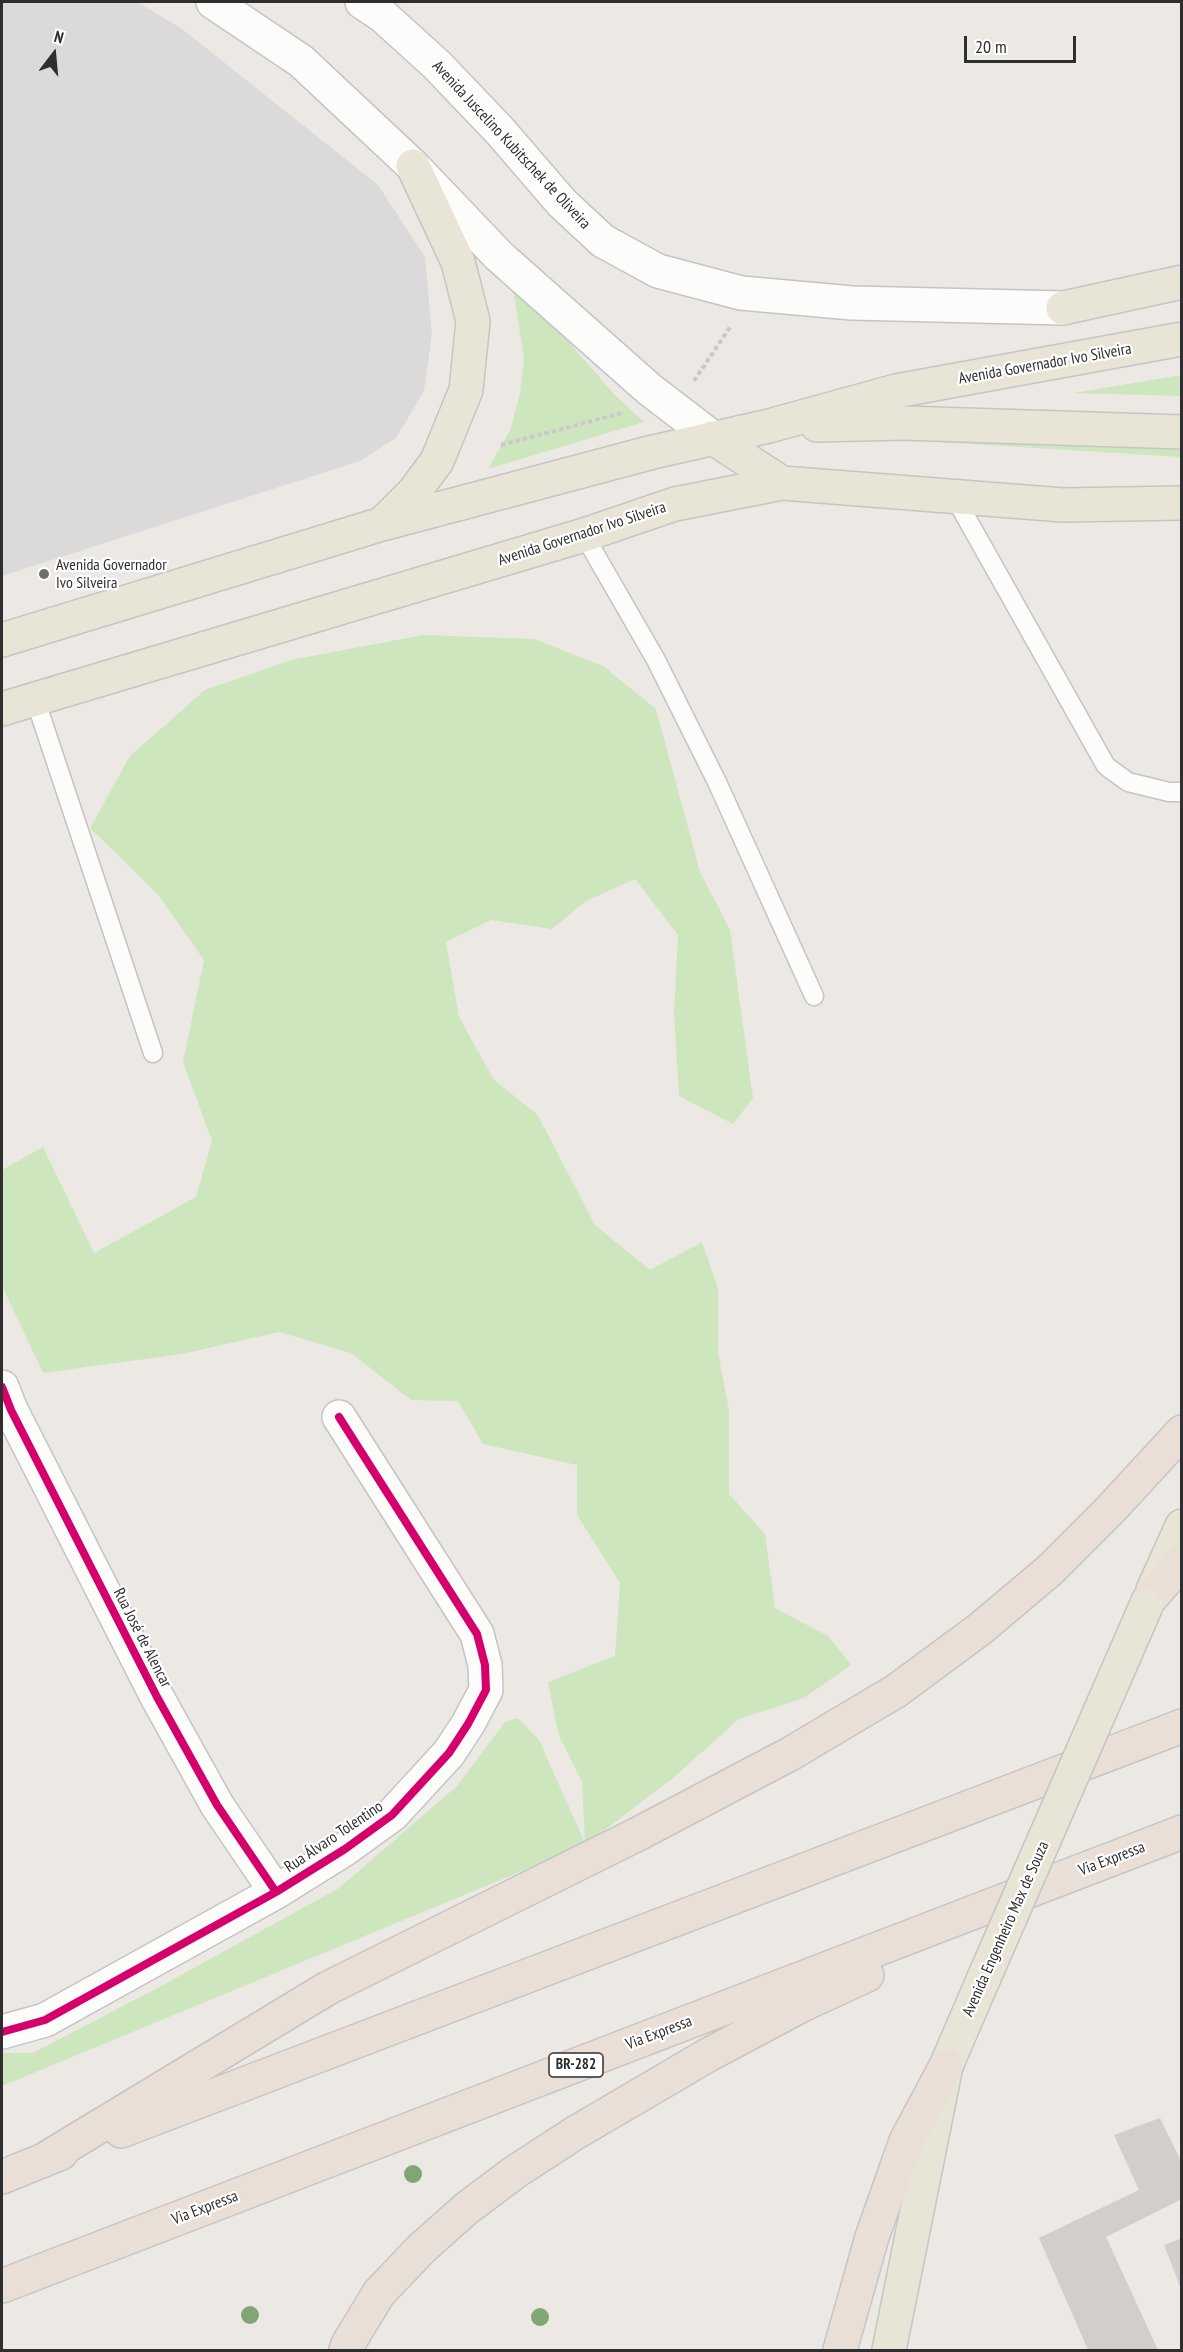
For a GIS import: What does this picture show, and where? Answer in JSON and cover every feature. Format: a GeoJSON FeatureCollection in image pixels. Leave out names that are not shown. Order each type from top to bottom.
{"type":"FeatureCollection","features":[{"type":"Feature","properties":{"kind":"highway"},"geometry":{"type":"LineString","coordinates":[[42,2161],[328,1988],[646,1830],[790,1754],[896,1691],[980,1629],[1050,1570],[1110,1510],[1182,1432]]}},
{"type":"Feature","properties":{"kind":"highway"},"geometry":{"type":"LineString","coordinates":[[1147,1603],[1182,1562]]}},
{"type":"Feature","properties":{"kind":"highway"},"geometry":{"type":"LineString","coordinates":[[2,2176],[1182,1726]]}},
{"type":"Feature","properties":{"kind":"highway","name":"Via Expressa"},"geometry":{"type":"LineString","coordinates":[[2,2286],[1182,1832]]}},
{"type":"Feature","properties":{"kind":"highway"},"geometry":{"type":"LineString","coordinates":[[346,2350],[379,2293],[422,2247],[467,2208],[515,2172],[575,2133],[708,2055],[802,2005],[1150,1845]]}},
{"type":"Feature","properties":{"kind":"highway"},"geometry":{"type":"LineString","coordinates":[[840,2350],[872,2237],[906,2141],[946,2066]]}},
{"type":"Feature","properties":{"kind":"main road"},"geometry":{"type":"LineString","coordinates":[[382,524],[414,492],[437,461],[466,390],[473,321],[458,262],[413,165]]}},
{"type":"Feature","properties":{"kind":"main road"},"geometry":{"type":"LineString","coordinates":[[1063,308],[1182,282]]}},
{"type":"Feature","properties":{"kind":"main road"},"geometry":{"type":"LineString","coordinates":[[1063,308],[1182,300]]}},
{"type":"Feature","properties":{"kind":"main road","name":"Avenida Governador Ivo Silveira"},"geometry":{"type":"LineString","coordinates":[[2,640],[382,524],[653,452],[769,426],[896,391],[1182,339]]}},
{"type":"Feature","properties":{"kind":"main road","name":"Avenida Governador Ivo Silveira"},"geometry":{"type":"LineString","coordinates":[[769,426],[904,423],[1182,432]]}},
{"type":"Feature","properties":{"kind":"main road"},"geometry":{"type":"LineString","coordinates":[[713,438],[782,483]]}},
{"type":"Feature","properties":{"kind":"main road","name":"Avenida Governador Ivo Silveira"},"geometry":{"type":"LineString","coordinates":[[2,709],[584,535],[675,504],[782,483],[1063,505],[1182,503]]}},
{"type":"Feature","properties":{"kind":"main road","name":"Avenida Engenheiro Max de Souza"},"geometry":{"type":"LineString","coordinates":[[889,2350],[946,2066],[1182,1526]]}},
{"type":"Feature","properties":{"kind":"street"},"geometry":{"type":"LineString","coordinates":[[213,2],[301,61],[413,165],[499,256],[649,389],[713,438]]}},
{"type":"Feature","properties":{"kind":"street","name":"Avenida Juscelino Kubitschek de Oliveira"},"geometry":{"type":"LineString","coordinates":[[362,2],[382,16],[437,64],[500,131],[562,203],[603,241],[658,271],[741,294],[852,303],[1063,308]]}},
{"type":"Feature","properties":{"kind":"street","name":"Rua José de Alencar"},"geometry":{"type":"LineString","coordinates":[[2,1387],[11,1410],[157,1697],[217,1805],[276,1892]]}},
{"type":"Feature","properties":{"kind":"street","name":"Rua Álvaro Tolentino"},"geometry":{"type":"LineString","coordinates":[[2,2032],[45,2020],[276,1892],[345,1849],[392,1815],[449,1753],[468,1724],[486,1690],[486,1665],[477,1634],[339,1417]]}},
{"type":"Feature","properties":{"kind":"lane"},"geometry":{"type":"LineString","coordinates":[[954,496],[1106,766],[1128,782],[1169,792],[1182,792]]}},
{"type":"Feature","properties":{"kind":"lane"},"geometry":{"type":"LineString","coordinates":[[584,535],[656,660],[717,782],[814,996]]}},
{"type":"Feature","properties":{"kind":"lane"},"geometry":{"type":"LineString","coordinates":[[35,699],[153,1053]]}},
{"type":"Feature","properties":{"kind":"path"},"geometry":{"type":"LineString","coordinates":[[690,387],[733,322]]}},
{"type":"Feature","properties":{"kind":"path"},"geometry":{"type":"LineString","coordinates":[[501,445],[631,410]]}},
{"type":"Feature","properties":{"kind":"shaded area"},"geometry":{"type":"Polygon","coordinates":[[[2,2],[137,2],[181,28],[378,185],[425,257],[432,334],[424,391],[396,438],[360,461],[2,576],[2,2]]]}},
{"type":"Feature","properties":{"kind":"green space"},"geometry":{"type":"Polygon","coordinates":[[[511,276],[614,394],[644,422],[488,469],[511,428],[520,393],[524,358],[511,276]]]}},
{"type":"Feature","properties":{"kind":"green space"},"geometry":{"type":"Polygon","coordinates":[[[1181,375],[1181,396],[1073,393],[1181,375]]]}},
{"type":"Feature","properties":{"kind":"green space"},"geometry":{"type":"Polygon","coordinates":[[[874,438],[1181,445],[1181,457],[874,438]]]}},
{"type":"Feature","properties":{"kind":"green space"},"geometry":{"type":"Polygon","coordinates":[[[423,635],[534,639],[603,666],[656,709],[700,872],[730,930],[753,1098],[733,1124],[679,1096],[674,1014],[678,935],[635,879],[586,901],[552,929],[491,920],[446,942],[459,1017],[494,1080],[537,1114],[595,1225],[650,1270],[702,1242],[718,1288],[718,1353],[729,1410],[729,1494],[765,1534],[775,1608],[828,1636],[851,1665],[804,1698],[739,1719],[673,1778],[585,1845],[2,2086],[2,2053],[33,2053],[163,1985],[339,1888],[457,1786],[505,1722],[518,1718],[539,1740],[585,1843],[582,1782],[558,1733],[548,1682],[615,1656],[620,1583],[577,1515],[577,1465],[483,1444],[458,1401],[411,1400],[351,1353],[279,1332],[182,1354],[43,1373],[2,1286],[2,1170],[43,1147],[94,1253],[196,1197],[212,1141],[183,1062],[204,960],[159,896],[90,828],[130,756],[205,690],[291,660],[423,635]]]}},
{"type":"Feature","properties":{"kind":"building"},"geometry":{"type":"Polygon","coordinates":[[[1160,2118],[1182,2163],[1182,2199],[1106,2237],[1158,2350],[1088,2350],[1039,2238],[1139,2190],[1114,2135],[1160,2118]]]}},
{"type":"Feature","properties":{"kind":"building"},"geometry":{"type":"Polygon","coordinates":[[[1182,2238],[1182,2289],[1181,2289],[1164,2245],[1182,2238]]]}},
{"type":"Feature","properties":{"kind":"cycle path"},"geometry":{"type":"LineString","coordinates":[[2,1387],[11,1410],[157,1697],[217,1805],[276,1892]]}},
{"type":"Feature","properties":{"kind":"cycle path"},"geometry":{"type":"LineString","coordinates":[[2,2032],[45,2020],[276,1892],[345,1849],[392,1815],[449,1753],[468,1724],[486,1690],[485,1665],[477,1634],[339,1417]]}},
{"type":"Feature","properties":{"kind":"place","name":"Avenida Governador Ivo Silveira"},"geometry":{"type":"Point","coordinates":[44,574]}}]}
